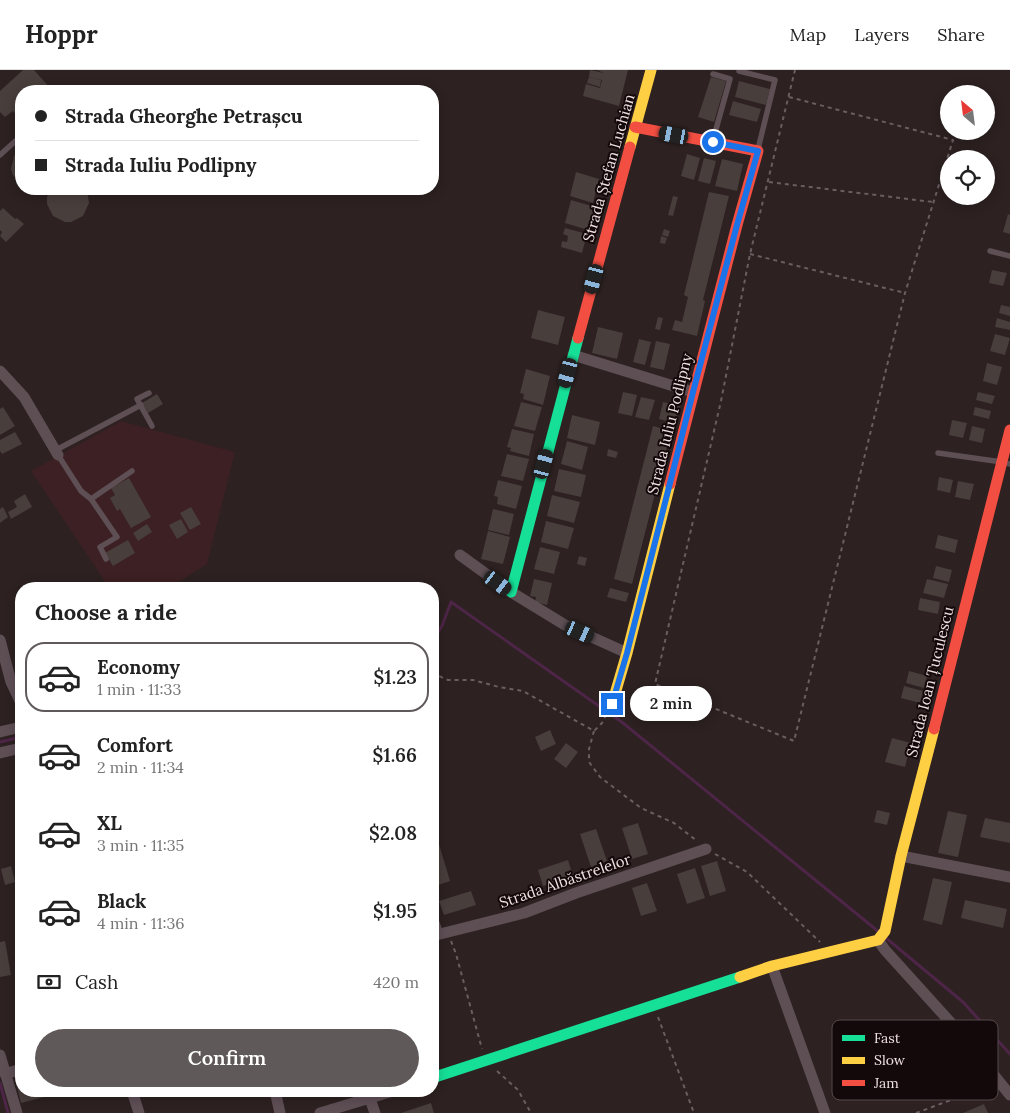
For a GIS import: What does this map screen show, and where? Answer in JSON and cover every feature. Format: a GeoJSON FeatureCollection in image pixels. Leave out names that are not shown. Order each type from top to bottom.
{"type":"FeatureCollection","features":[{"type":"Feature","properties":{"kind":"street","name":"Strada Ștefan Luchian"},"geometry":{"type":"LineString","coordinates":[[511,592],[573,355],[652,70]]}},
{"type":"Feature","properties":{"kind":"street"},"geometry":{"type":"LineString","coordinates":[[635,128],[758,151]]}},
{"type":"Feature","properties":{"kind":"street","name":"Strada Iuliu Podlipny"},"geometry":{"type":"LineString","coordinates":[[612,704],[758,151]]}},
{"type":"Feature","properties":{"kind":"street"},"geometry":{"type":"LineString","coordinates":[[573,355],[693,392]]}},
{"type":"Feature","properties":{"kind":"street"},"geometry":{"type":"LineString","coordinates":[[0,371],[24,397],[57,453]]}},
{"type":"Feature","properties":{"kind":"street","name":"Strada Ioan Țuculescu"},"geometry":{"type":"LineString","coordinates":[[878,940],[885,930],[901,856],[1006,463],[1010,430]]}},
{"type":"Feature","properties":{"kind":"street"},"geometry":{"type":"LineString","coordinates":[[460,555],[511,592],[565,625],[627,653]]}},
{"type":"Feature","properties":{"kind":"street"},"geometry":{"type":"LineString","coordinates":[[0,640],[15,690]]}},
{"type":"Feature","properties":{"kind":"street"},"geometry":{"type":"LineString","coordinates":[[0,732],[15,728]]}},
{"type":"Feature","properties":{"kind":"street"},"geometry":{"type":"LineString","coordinates":[[0,753],[15,749]]}},
{"type":"Feature","properties":{"kind":"street","name":"Strada Albăstrelelor"},"geometry":{"type":"LineString","coordinates":[[439,934],[524,913],[576,893],[706,849]]}},
{"type":"Feature","properties":{"kind":"street"},"geometry":{"type":"LineString","coordinates":[[901,856],[1010,877]]}},
{"type":"Feature","properties":{"kind":"street"},"geometry":{"type":"LineString","coordinates":[[439,1076],[772,966],[878,940],[948,1020]]}},
{"type":"Feature","properties":{"kind":"street"},"geometry":{"type":"LineString","coordinates":[[772,966],[825,1113]]}},
{"type":"Feature","properties":{"kind":"street"},"geometry":{"type":"LineString","coordinates":[[0,1055],[17,1113]]}},
{"type":"Feature","properties":{"kind":"street"},"geometry":{"type":"LineString","coordinates":[[5,1074],[15,1071]]}},
{"type":"Feature","properties":{"kind":"street"},"geometry":{"type":"LineString","coordinates":[[998,1080],[1010,1094]]}},
{"type":"Feature","properties":{"kind":"street"},"geometry":{"type":"LineString","coordinates":[[134,1097],[139,1113]]}},
{"type":"Feature","properties":{"kind":"street"},"geometry":{"type":"LineString","coordinates":[[276,1097],[280,1113]]}},
{"type":"Feature","properties":{"kind":"street"},"geometry":{"type":"LineString","coordinates":[[320,1113],[376,1097]]}},
{"type":"Feature","properties":{"kind":"street"},"geometry":{"type":"LineString","coordinates":[[370,1099],[375,1113]]}},
{"type":"Feature","properties":{"kind":"lane"},"geometry":{"type":"LineString","coordinates":[[739,71],[775,80],[758,151]]}},
{"type":"Feature","properties":{"kind":"lane"},"geometry":{"type":"LineString","coordinates":[[713,74],[730,79],[713,142]]}},
{"type":"Feature","properties":{"kind":"lane"},"geometry":{"type":"LineString","coordinates":[[0,155],[15,141]]}},
{"type":"Feature","properties":{"kind":"lane"},"geometry":{"type":"LineString","coordinates":[[990,251],[1010,256]]}},
{"type":"Feature","properties":{"kind":"lane"},"geometry":{"type":"LineString","coordinates":[[149,393],[137,399],[152,426]]}},
{"type":"Feature","properties":{"kind":"lane"},"geometry":{"type":"LineString","coordinates":[[106,559],[100,547],[118,537],[91,499],[81,491],[57,453],[141,405]]}},
{"type":"Feature","properties":{"kind":"lane"},"geometry":{"type":"LineString","coordinates":[[938,453],[1006,463]]}},
{"type":"Feature","properties":{"kind":"lane"},"geometry":{"type":"LineString","coordinates":[[91,499],[132,471]]}},
{"type":"Feature","properties":{"kind":"path"},"geometry":{"type":"LineString","coordinates":[[789,98],[953,140],[905,293],[794,741],[655,684],[721,401],[750,254],[795,70]]}},
{"type":"Feature","properties":{"kind":"path"},"geometry":{"type":"LineString","coordinates":[[769,182],[933,202]]}},
{"type":"Feature","properties":{"kind":"path"},"geometry":{"type":"LineString","coordinates":[[750,254],[905,293]]}},
{"type":"Feature","properties":{"kind":"path"},"geometry":{"type":"LineString","coordinates":[[439,676],[448,680],[474,680],[523,691],[594,731],[602,723],[612,704]]}},
{"type":"Feature","properties":{"kind":"path"},"geometry":{"type":"LineString","coordinates":[[439,934],[456,954],[485,1060],[518,1090],[531,1113]]}},
{"type":"Feature","properties":{"kind":"path"},"geometry":{"type":"LineString","coordinates":[[654,1004],[694,1113]]}},
{"type":"Feature","properties":{"kind":"path"},"geometry":{"type":"LineString","coordinates":[[916,1113],[951,1100]]}},
{"type":"Feature","properties":{"kind":"shaded area"},"geometry":{"type":"Polygon","coordinates":[[[121,421],[235,452],[207,564],[179,582],[105,582],[31,471],[121,421]]]}},
{"type":"Feature","properties":{"kind":"building"},"geometry":{"type":"Polygon","coordinates":[[[23,70],[34,70],[47,85],[15,85],[15,113],[13,111],[5,117],[0,112],[0,91],[23,70]]]}},
{"type":"Feature","properties":{"kind":"building"},"geometry":{"type":"Polygon","coordinates":[[[590,70],[604,73],[597,70],[628,70],[619,106],[583,96],[586,84],[600,88],[602,80],[589,77],[590,70]]]}},
{"type":"Feature","properties":{"kind":"building"},"geometry":{"type":"Polygon","coordinates":[[[589,77],[601,80],[600,87],[587,83],[589,77]]]}},
{"type":"Feature","properties":{"kind":"building"},"geometry":{"type":"Polygon","coordinates":[[[711,77],[726,81],[714,122],[698,117],[711,77]]]}},
{"type":"Feature","properties":{"kind":"building"},"geometry":{"type":"Polygon","coordinates":[[[739,81],[770,89],[766,105],[735,97],[739,81]]]}},
{"type":"Feature","properties":{"kind":"building"},"geometry":{"type":"Polygon","coordinates":[[[733,101],[761,109],[757,122],[729,115],[733,101]]]}},
{"type":"Feature","properties":{"kind":"building"},"geometry":{"type":"Polygon","coordinates":[[[687,154],[700,158],[694,180],[681,176],[687,154]]]}},
{"type":"Feature","properties":{"kind":"building"},"geometry":{"type":"Polygon","coordinates":[[[15,155],[15,178],[11,169],[15,155]]]}},
{"type":"Feature","properties":{"kind":"building"},"geometry":{"type":"Polygon","coordinates":[[[704,158],[716,161],[710,184],[698,181],[704,158]]]}},
{"type":"Feature","properties":{"kind":"building"},"geometry":{"type":"Polygon","coordinates":[[[722,159],[743,164],[737,191],[715,186],[722,159]]]}},
{"type":"Feature","properties":{"kind":"building"},"geometry":{"type":"Polygon","coordinates":[[[576,172],[599,179],[593,203],[570,196],[576,172]]]}},
{"type":"Feature","properties":{"kind":"building"},"geometry":{"type":"Polygon","coordinates":[[[709,192],[729,196],[703,300],[705,301],[697,336],[672,330],[675,320],[682,322],[688,297],[684,295],[709,192]]]}},
{"type":"Feature","properties":{"kind":"building"},"geometry":{"type":"Polygon","coordinates":[[[48,195],[87,195],[89,203],[83,216],[71,222],[65,222],[53,216],[47,204],[48,195]]]}},
{"type":"Feature","properties":{"kind":"building"},"geometry":{"type":"Polygon","coordinates":[[[673,196],[678,197],[673,216],[668,215],[673,196]]]}},
{"type":"Feature","properties":{"kind":"building"},"geometry":{"type":"Polygon","coordinates":[[[571,200],[595,207],[588,230],[565,223],[571,200]]]}},
{"type":"Feature","properties":{"kind":"building"},"geometry":{"type":"Polygon","coordinates":[[[3,208],[24,224],[6,242],[0,236],[2,232],[0,230],[0,211],[3,208]]]}},
{"type":"Feature","properties":{"kind":"building"},"geometry":{"type":"Polygon","coordinates":[[[1008,214],[1010,215],[1010,234],[1003,232],[1008,214]]]}},
{"type":"Feature","properties":{"kind":"building"},"geometry":{"type":"Polygon","coordinates":[[[565,228],[587,234],[582,253],[561,247],[562,241],[567,242],[568,236],[563,234],[565,228]]]}},
{"type":"Feature","properties":{"kind":"building"},"geometry":{"type":"Polygon","coordinates":[[[664,229],[670,231],[668,237],[662,235],[664,229]]]}},
{"type":"Feature","properties":{"kind":"building"},"geometry":{"type":"Polygon","coordinates":[[[661,236],[667,238],[665,244],[660,243],[661,236]]]}},
{"type":"Feature","properties":{"kind":"building"},"geometry":{"type":"Polygon","coordinates":[[[992,270],[1007,273],[1003,286],[989,283],[992,270]]]}},
{"type":"Feature","properties":{"kind":"building"},"geometry":{"type":"Polygon","coordinates":[[[1001,305],[1010,307],[1010,316],[999,313],[1001,305]]]}},
{"type":"Feature","properties":{"kind":"building"},"geometry":{"type":"Polygon","coordinates":[[[538,310],[565,317],[558,345],[531,338],[538,310]]]}},
{"type":"Feature","properties":{"kind":"building"},"geometry":{"type":"Polygon","coordinates":[[[658,317],[663,318],[660,330],[655,329],[658,317]]]}},
{"type":"Feature","properties":{"kind":"building"},"geometry":{"type":"Polygon","coordinates":[[[997,318],[1010,322],[1010,330],[995,327],[997,318]]]}},
{"type":"Feature","properties":{"kind":"building"},"geometry":{"type":"Polygon","coordinates":[[[598,327],[623,333],[617,359],[592,353],[598,327]]]}},
{"type":"Feature","properties":{"kind":"building"},"geometry":{"type":"Polygon","coordinates":[[[995,334],[1010,338],[1005,355],[990,351],[995,334]]]}},
{"type":"Feature","properties":{"kind":"building"},"geometry":{"type":"Polygon","coordinates":[[[639,339],[651,342],[645,365],[633,362],[639,339]]]}},
{"type":"Feature","properties":{"kind":"building"},"geometry":{"type":"Polygon","coordinates":[[[656,341],[670,344],[664,370],[650,367],[656,341]]]}},
{"type":"Feature","properties":{"kind":"building"},"geometry":{"type":"Polygon","coordinates":[[[987,363],[1002,367],[997,385],[983,381],[987,363]]]}},
{"type":"Feature","properties":{"kind":"building"},"geometry":{"type":"Polygon","coordinates":[[[526,369],[550,376],[543,405],[523,399],[524,394],[520,393],[526,369]]]}},
{"type":"Feature","properties":{"kind":"building"},"geometry":{"type":"Polygon","coordinates":[[[623,392],[637,395],[632,416],[618,413],[623,392]]]}},
{"type":"Feature","properties":{"kind":"building"},"geometry":{"type":"Polygon","coordinates":[[[978,392],[995,396],[992,404],[976,400],[978,392]]]}},
{"type":"Feature","properties":{"kind":"building"},"geometry":{"type":"Polygon","coordinates":[[[157,394],[163,404],[148,413],[142,403],[157,394]]]}},
{"type":"Feature","properties":{"kind":"building"},"geometry":{"type":"Polygon","coordinates":[[[641,397],[655,400],[649,420],[635,417],[641,397]]]}},
{"type":"Feature","properties":{"kind":"building"},"geometry":{"type":"Polygon","coordinates":[[[521,402],[542,407],[535,431],[514,426],[521,402]]]}},
{"type":"Feature","properties":{"kind":"building"},"geometry":{"type":"Polygon","coordinates":[[[663,402],[680,406],[675,423],[659,419],[663,402]]]}},
{"type":"Feature","properties":{"kind":"building"},"geometry":{"type":"Polygon","coordinates":[[[3,407],[15,426],[0,435],[0,409],[3,407]]]}},
{"type":"Feature","properties":{"kind":"building"},"geometry":{"type":"Polygon","coordinates":[[[975,407],[991,411],[989,419],[973,415],[975,407]]]}},
{"type":"Feature","properties":{"kind":"building"},"geometry":{"type":"Polygon","coordinates":[[[572,415],[600,422],[595,445],[567,438],[572,415]]]}},
{"type":"Feature","properties":{"kind":"building"},"geometry":{"type":"Polygon","coordinates":[[[952,420],[967,423],[963,438],[949,435],[952,420]]]}},
{"type":"Feature","properties":{"kind":"building"},"geometry":{"type":"Polygon","coordinates":[[[653,426],[671,431],[632,584],[614,579],[653,426]]]}},
{"type":"Feature","properties":{"kind":"building"},"geometry":{"type":"Polygon","coordinates":[[[972,426],[985,429],[982,443],[969,440],[972,426]]]}},
{"type":"Feature","properties":{"kind":"building"},"geometry":{"type":"Polygon","coordinates":[[[512,429],[534,434],[529,456],[510,451],[511,448],[507,447],[512,429]]]}},
{"type":"Feature","properties":{"kind":"building"},"geometry":{"type":"Polygon","coordinates":[[[15,432],[22,444],[2,454],[0,451],[0,440],[15,432]]]}},
{"type":"Feature","properties":{"kind":"building"},"geometry":{"type":"Polygon","coordinates":[[[567,441],[588,447],[582,470],[561,464],[567,441]]]}},
{"type":"Feature","properties":{"kind":"building"},"geometry":{"type":"Polygon","coordinates":[[[608,449],[618,452],[616,458],[607,456],[608,449]]]}},
{"type":"Feature","properties":{"kind":"building"},"geometry":{"type":"Polygon","coordinates":[[[507,454],[529,459],[523,481],[501,476],[507,454]]]}},
{"type":"Feature","properties":{"kind":"building"},"geometry":{"type":"Polygon","coordinates":[[[559,469],[586,475],[581,497],[554,491],[559,469]]]}},
{"type":"Feature","properties":{"kind":"building"},"geometry":{"type":"Polygon","coordinates":[[[939,477],[953,480],[950,493],[937,490],[939,477]]]}},
{"type":"Feature","properties":{"kind":"building"},"geometry":{"type":"Polygon","coordinates":[[[129,478],[151,517],[131,528],[120,509],[117,511],[110,498],[115,495],[111,488],[129,478]]]}},
{"type":"Feature","properties":{"kind":"building"},"geometry":{"type":"Polygon","coordinates":[[[498,480],[522,486],[516,509],[497,504],[498,497],[494,496],[498,480]]]}},
{"type":"Feature","properties":{"kind":"building"},"geometry":{"type":"Polygon","coordinates":[[[958,481],[974,484],[970,500],[955,497],[958,481]]]}},
{"type":"Feature","properties":{"kind":"building"},"geometry":{"type":"Polygon","coordinates":[[[25,494],[32,507],[11,519],[8,512],[17,507],[14,501],[25,494]]]}},
{"type":"Feature","properties":{"kind":"building"},"geometry":{"type":"Polygon","coordinates":[[[552,495],[580,502],[574,523],[547,516],[552,495]]]}},
{"type":"Feature","properties":{"kind":"building"},"geometry":{"type":"Polygon","coordinates":[[[3,507],[8,517],[0,523],[0,509],[3,507]]]}},
{"type":"Feature","properties":{"kind":"building"},"geometry":{"type":"Polygon","coordinates":[[[191,507],[201,524],[190,530],[180,513],[191,507]]]}},
{"type":"Feature","properties":{"kind":"building"},"geometry":{"type":"Polygon","coordinates":[[[493,509],[514,514],[509,535],[488,530],[493,509]]]}},
{"type":"Feature","properties":{"kind":"building"},"geometry":{"type":"Polygon","coordinates":[[[181,519],[188,532],[177,539],[169,525],[181,519]]]}},
{"type":"Feature","properties":{"kind":"building"},"geometry":{"type":"Polygon","coordinates":[[[546,521],[574,528],[568,549],[541,542],[546,521]]]}},
{"type":"Feature","properties":{"kind":"building"},"geometry":{"type":"Polygon","coordinates":[[[147,524],[152,532],[138,541],[133,533],[147,524]]]}},
{"type":"Feature","properties":{"kind":"building"},"geometry":{"type":"Polygon","coordinates":[[[488,531],[510,537],[503,564],[481,559],[488,531]]]}},
{"type":"Feature","properties":{"kind":"building"},"geometry":{"type":"Polygon","coordinates":[[[938,535],[958,540],[955,553],[935,548],[938,535]]]}},
{"type":"Feature","properties":{"kind":"building"},"geometry":{"type":"Polygon","coordinates":[[[128,540],[135,553],[113,566],[105,553],[128,540]]]}},
{"type":"Feature","properties":{"kind":"building"},"geometry":{"type":"Polygon","coordinates":[[[540,547],[560,552],[554,574],[534,569],[540,547]]]}},
{"type":"Feature","properties":{"kind":"building"},"geometry":{"type":"Polygon","coordinates":[[[579,556],[587,558],[585,566],[577,564],[579,556]]]}},
{"type":"Feature","properties":{"kind":"building"},"geometry":{"type":"Polygon","coordinates":[[[936,566],[952,570],[949,582],[933,578],[936,566]]]}},
{"type":"Feature","properties":{"kind":"building"},"geometry":{"type":"Polygon","coordinates":[[[534,579],[552,583],[547,605],[535,602],[536,597],[530,596],[534,579]]]}},
{"type":"Feature","properties":{"kind":"building"},"geometry":{"type":"Polygon","coordinates":[[[927,579],[948,584],[944,598],[923,593],[927,579]]]}},
{"type":"Feature","properties":{"kind":"building"},"geometry":{"type":"Polygon","coordinates":[[[610,588],[629,593],[626,602],[607,597],[610,588]]]}},
{"type":"Feature","properties":{"kind":"building"},"geometry":{"type":"Polygon","coordinates":[[[920,598],[940,602],[938,614],[918,610],[920,598]]]}},
{"type":"Feature","properties":{"kind":"building"},"geometry":{"type":"Polygon","coordinates":[[[909,671],[927,676],[924,688],[906,683],[909,671]]]}},
{"type":"Feature","properties":{"kind":"building"},"geometry":{"type":"Polygon","coordinates":[[[904,686],[923,691],[920,703],[901,698],[904,686]]]}},
{"type":"Feature","properties":{"kind":"building"},"geometry":{"type":"Polygon","coordinates":[[[550,730],[556,744],[541,751],[535,737],[550,730]]]}},
{"type":"Feature","properties":{"kind":"building"},"geometry":{"type":"Polygon","coordinates":[[[892,738],[911,743],[905,767],[885,762],[892,738]]]}},
{"type":"Feature","properties":{"kind":"building"},"geometry":{"type":"Polygon","coordinates":[[[566,743],[578,752],[566,768],[554,759],[566,743]]]}},
{"type":"Feature","properties":{"kind":"building"},"geometry":{"type":"Polygon","coordinates":[[[877,810],[890,813],[887,825],[874,822],[877,810]]]}},
{"type":"Feature","properties":{"kind":"building"},"geometry":{"type":"Polygon","coordinates":[[[948,811],[967,815],[958,857],[938,853],[948,811]]]}},
{"type":"Feature","properties":{"kind":"building"},"geometry":{"type":"Polygon","coordinates":[[[985,818],[1010,823],[1010,843],[980,837],[985,818]]]}},
{"type":"Feature","properties":{"kind":"building"},"geometry":{"type":"Polygon","coordinates":[[[638,823],[648,854],[632,859],[622,828],[638,823]]]}},
{"type":"Feature","properties":{"kind":"building"},"geometry":{"type":"Polygon","coordinates":[[[596,829],[607,861],[591,867],[580,834],[596,829]]]}},
{"type":"Feature","properties":{"kind":"building"},"geometry":{"type":"Polygon","coordinates":[[[439,844],[450,881],[439,885],[439,844]]]}},
{"type":"Feature","properties":{"kind":"building"},"geometry":{"type":"Polygon","coordinates":[[[568,860],[573,876],[543,886],[538,870],[568,860]]]}},
{"type":"Feature","properties":{"kind":"building"},"geometry":{"type":"Polygon","coordinates":[[[717,861],[726,891],[710,896],[701,866],[717,861]]]}},
{"type":"Feature","properties":{"kind":"building"},"geometry":{"type":"Polygon","coordinates":[[[11,866],[15,882],[5,885],[1,869],[11,866]]]}},
{"type":"Feature","properties":{"kind":"building"},"geometry":{"type":"Polygon","coordinates":[[[695,868],[705,898],[687,904],[677,874],[695,868]]]}},
{"type":"Feature","properties":{"kind":"building"},"geometry":{"type":"Polygon","coordinates":[[[933,878],[952,882],[942,925],[923,920],[933,878]]]}},
{"type":"Feature","properties":{"kind":"building"},"geometry":{"type":"Polygon","coordinates":[[[647,883],[657,911],[641,916],[632,888],[647,883]]]}},
{"type":"Feature","properties":{"kind":"building"},"geometry":{"type":"Polygon","coordinates":[[[471,891],[476,905],[444,915],[439,901],[471,891]]]}},
{"type":"Feature","properties":{"kind":"building"},"geometry":{"type":"Polygon","coordinates":[[[965,900],[1007,909],[1003,928],[961,918],[965,900]]]}},
{"type":"Feature","properties":{"kind":"building"},"geometry":{"type":"Polygon","coordinates":[[[5,941],[11,975],[0,977],[0,942],[5,941]]]}},
{"type":"Feature","properties":{"kind":"building"},"geometry":{"type":"Polygon","coordinates":[[[20,1097],[44,1097],[21,1103],[20,1097]]]}},
{"type":"Feature","properties":{"kind":"building"},"geometry":{"type":"Polygon","coordinates":[[[431,1103],[434,1113],[401,1113],[431,1103]]]}},
{"type":"Feature","properties":{"kind":"building"},"geometry":{"type":"Polygon","coordinates":[[[984,1104],[988,1113],[963,1113],[984,1104]]]}},
{"type":"Feature","properties":{"kind":"waterway"},"geometry":{"type":"LineString","coordinates":[[439,631],[451,602],[623,723],[879,932]]}},
{"type":"Feature","properties":{"kind":"waterway"},"geometry":{"type":"LineString","coordinates":[[0,742],[15,738]]}},
{"type":"Feature","properties":{"kind":"waterway"},"geometry":{"type":"LineString","coordinates":[[886,938],[963,1002],[979,1020]]}},
{"type":"Feature","properties":{"kind":"waterway"},"geometry":{"type":"LineString","coordinates":[[998,1041],[1010,1054]]}},
{"type":"Feature","properties":{"kind":"waterway"},"geometry":{"type":"LineString","coordinates":[[0,1083],[8,1113]]}},
{"type":"Feature","properties":{"kind":"traffic: fast"},"geometry":{"type":"LineString","coordinates":[[511,592],[578,338]]}},
{"type":"Feature","properties":{"kind":"traffic: fast"},"geometry":{"type":"LineString","coordinates":[[439,1076],[740,977]]}},
{"type":"Feature","properties":{"kind":"traffic: slow"},"geometry":{"type":"LineString","coordinates":[[630,147],[651,70]]}},
{"type":"Feature","properties":{"kind":"traffic: slow"},"geometry":{"type":"LineString","coordinates":[[612,704],[627,653],[670,484]]}},
{"type":"Feature","properties":{"kind":"traffic: slow"},"geometry":{"type":"LineString","coordinates":[[740,977],[772,966],[878,940],[885,931],[901,856],[934,729]]}},
{"type":"Feature","properties":{"kind":"traffic: jam"},"geometry":{"type":"LineString","coordinates":[[635,127],[758,151],[670,484]]}},
{"type":"Feature","properties":{"kind":"traffic: jam"},"geometry":{"type":"LineString","coordinates":[[578,338],[630,147]]}},
{"type":"Feature","properties":{"kind":"traffic: jam"},"geometry":{"type":"LineString","coordinates":[[934,729],[1010,430]]}},
{"type":"Feature","properties":{"kind":"route"},"geometry":{"type":"LineString","coordinates":[[612,704],[758,151],[713,142]]}}]}
